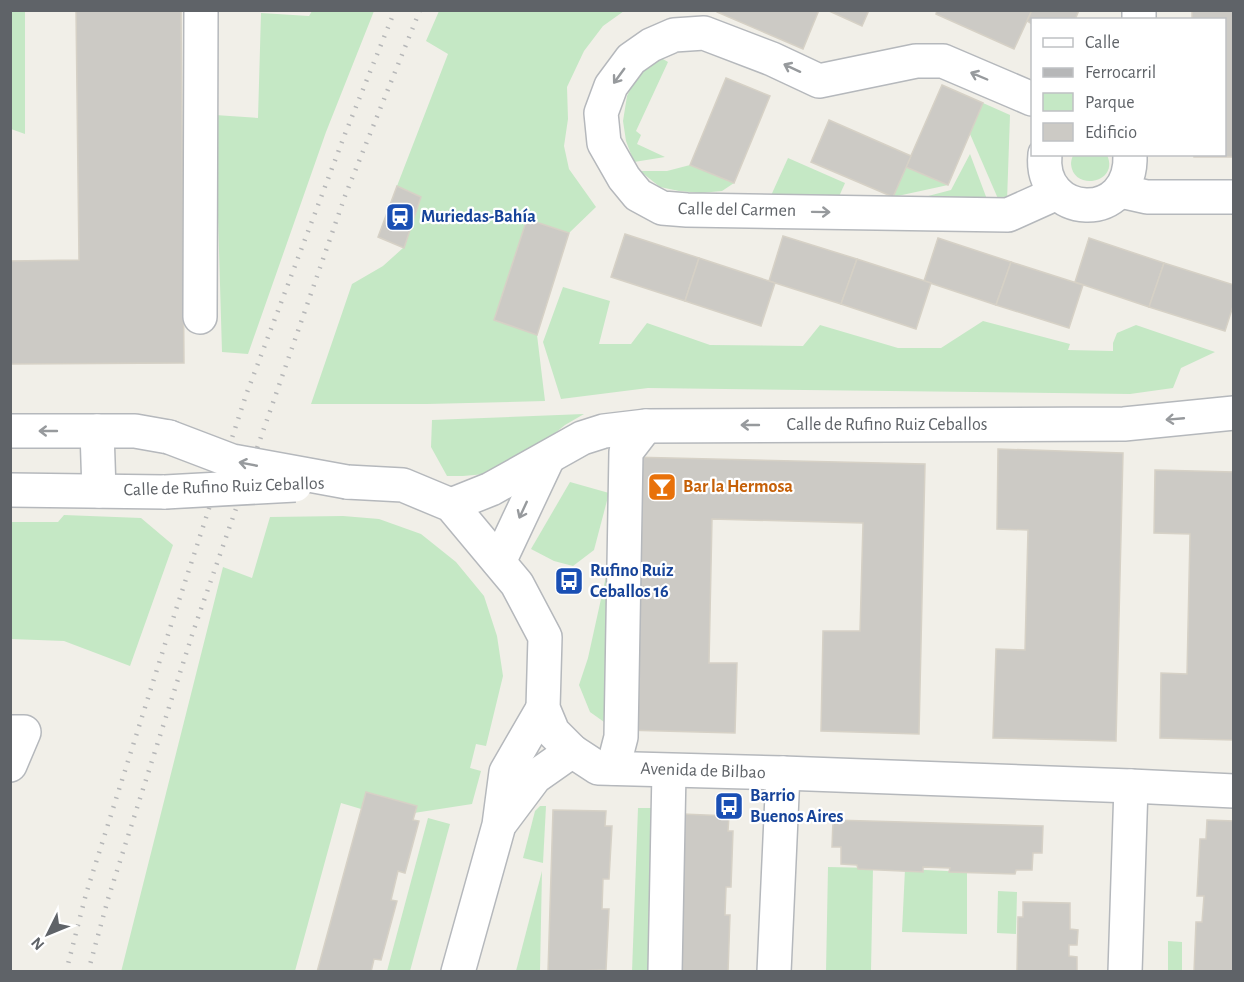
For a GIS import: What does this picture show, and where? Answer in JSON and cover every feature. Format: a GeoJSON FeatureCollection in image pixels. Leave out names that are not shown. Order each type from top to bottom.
{"type":"FeatureCollection","features":[{"type":"Feature","properties":{"kind":"street"},"geometry":{"type":"LineString","coordinates":[[200,317],[201,10]]}},
{"type":"Feature","properties":{"kind":"street","name":"Calle del Carmen"},"geometry":{"type":"LineString","coordinates":[[1031,99],[943,61],[916,61],[819,81],[772,59],[677,23],[631,59],[611,86],[601,113],[604,143],[624,178],[638,195],[662,208],[1008,214],[1057,193]]}},
{"type":"Feature","properties":{"kind":"street"},"geometry":{"type":"LineString","coordinates":[[1045,156],[1044,170],[1049,183],[1068,201],[1082,205],[1096,205],[1109,200],[1120,191],[1131,167],[1130,156]]}},
{"type":"Feature","properties":{"kind":"street"},"geometry":{"type":"LineString","coordinates":[[1120,191],[1147,197],[1233,196]]}},
{"type":"Feature","properties":{"kind":"street","name":"Calle de Rufino Ruiz Ceballos"},"geometry":{"type":"LineString","coordinates":[[451,505],[491,489],[582,438],[604,430],[646,426],[1124,424],[1233,413]]}},
{"type":"Feature","properties":{"kind":"street"},"geometry":{"type":"LineString","coordinates":[[613,768],[621,737],[626,452],[646,426]]}},
{"type":"Feature","properties":{"kind":"street","name":"Calle de Rufino Ruiz Ceballos"},"geometry":{"type":"LineString","coordinates":[[10,431],[135,431],[169,437],[232,461],[347,482]]}},
{"type":"Feature","properties":{"kind":"street"},"geometry":{"type":"LineString","coordinates":[[98,431],[99,491]]}},
{"type":"Feature","properties":{"kind":"street"},"geometry":{"type":"LineString","coordinates":[[499,562],[548,458]]}},
{"type":"Feature","properties":{"kind":"street","name":"Calle de Rufino Ruiz Ceballos"},"geometry":{"type":"LineString","coordinates":[[10,490],[165,492],[347,482]]}},
{"type":"Feature","properties":{"kind":"street","name":"Avenida de Bilbao"},"geometry":{"type":"LineString","coordinates":[[347,482],[403,485],[451,505],[517,584],[545,637],[543,708],[553,732],[572,751],[598,768],[1233,791]]}},
{"type":"Feature","properties":{"kind":"street"},"geometry":{"type":"LineString","coordinates":[[458,972],[499,825],[506,772],[543,708]]}},
{"type":"Feature","properties":{"kind":"street"},"geometry":{"type":"LineString","coordinates":[[10,732],[24,732],[10,765]]}},
{"type":"Feature","properties":{"kind":"street"},"geometry":{"type":"LineString","coordinates":[[499,825],[534,777],[572,751]]}},
{"type":"Feature","properties":{"kind":"street"},"geometry":{"type":"LineString","coordinates":[[665,972],[669,771]]}},
{"type":"Feature","properties":{"kind":"street"},"geometry":{"type":"LineString","coordinates":[[774,972],[783,773]]}},
{"type":"Feature","properties":{"kind":"street"},"geometry":{"type":"LineString","coordinates":[[1125,972],[1131,786]]}},
{"type":"Feature","properties":{"kind":"green space"},"geometry":{"type":"Polygon","coordinates":[[[10,11],[25,11],[25,134],[11,129],[10,11]]]}},
{"type":"Feature","properties":{"kind":"green space"},"geometry":{"type":"Polygon","coordinates":[[[312,11],[374,11],[326,132],[248,354],[222,352],[215,115],[258,118],[261,13],[309,16],[312,11]]]}},
{"type":"Feature","properties":{"kind":"green space"},"geometry":{"type":"Polygon","coordinates":[[[439,11],[624,11],[603,26],[584,51],[567,87],[568,119],[564,146],[569,169],[596,207],[569,233],[527,219],[494,320],[537,335],[545,401],[311,404],[352,284],[383,266],[403,248],[421,197],[397,186],[448,54],[426,41],[439,11]]]}},
{"type":"Feature","properties":{"kind":"green space"},"geometry":{"type":"Polygon","coordinates":[[[656,55],[668,62],[636,131],[641,135],[637,144],[665,157],[634,162],[626,141],[623,121],[627,96],[640,70],[656,55]]]}},
{"type":"Feature","properties":{"kind":"green space"},"geometry":{"type":"Polygon","coordinates":[[[983,103],[1010,115],[1007,201],[999,201],[970,134],[983,103]]]}},
{"type":"Feature","properties":{"kind":"green space"},"geometry":{"type":"Polygon","coordinates":[[[970,154],[988,202],[913,200],[951,190],[970,154]]]}},
{"type":"Feature","properties":{"kind":"green space"},"geometry":{"type":"Polygon","coordinates":[[[1073,156],[1107,156],[1109,165],[1102,178],[1087,181],[1074,173],[1071,164],[1073,156]]]}},
{"type":"Feature","properties":{"kind":"green space"},"geometry":{"type":"Polygon","coordinates":[[[788,158],[845,183],[837,201],[769,200],[788,158]]]}},
{"type":"Feature","properties":{"kind":"green space"},"geometry":{"type":"Polygon","coordinates":[[[690,165],[734,183],[722,191],[701,193],[679,191],[660,187],[640,171],[667,171],[690,165]]]}},
{"type":"Feature","properties":{"kind":"green space"},"geometry":{"type":"Polygon","coordinates":[[[906,167],[948,185],[893,197],[906,167]]]}},
{"type":"Feature","properties":{"kind":"green space"},"geometry":{"type":"Polygon","coordinates":[[[563,287],[610,301],[599,344],[631,344],[647,323],[710,345],[803,346],[820,325],[898,348],[941,348],[983,321],[1070,344],[1068,350],[1113,351],[1117,333],[1136,325],[1215,352],[1181,368],[1173,388],[1130,394],[648,388],[561,399],[543,342],[563,287]]]}},
{"type":"Feature","properties":{"kind":"green space"},"geometry":{"type":"Polygon","coordinates":[[[584,414],[565,425],[507,472],[447,476],[431,447],[432,420],[584,414]]]}},
{"type":"Feature","properties":{"kind":"green space"},"geometry":{"type":"Polygon","coordinates":[[[570,482],[609,493],[594,550],[573,566],[554,561],[531,549],[570,482]]]}},
{"type":"Feature","properties":{"kind":"green space"},"geometry":{"type":"Polygon","coordinates":[[[625,490],[621,734],[590,712],[579,685],[588,658],[625,490]]]}},
{"type":"Feature","properties":{"kind":"green space"},"geometry":{"type":"Polygon","coordinates":[[[64,515],[141,518],[173,545],[130,666],[64,641],[11,639],[11,522],[58,522],[64,515]]]}},
{"type":"Feature","properties":{"kind":"green space"},"geometry":{"type":"Polygon","coordinates":[[[343,516],[379,519],[421,534],[456,562],[484,596],[497,636],[503,676],[486,746],[476,744],[470,768],[481,771],[472,804],[388,817],[341,803],[295,971],[121,972],[223,567],[252,578],[270,517],[343,516]]]}},
{"type":"Feature","properties":{"kind":"green space"},"geometry":{"type":"Polygon","coordinates":[[[540,806],[546,806],[543,863],[523,858],[535,811],[540,806]]]}},
{"type":"Feature","properties":{"kind":"green space"},"geometry":{"type":"Polygon","coordinates":[[[638,808],[668,808],[665,971],[632,972],[638,808]]]}},
{"type":"Feature","properties":{"kind":"green space"},"geometry":{"type":"Polygon","coordinates":[[[428,818],[450,824],[410,971],[387,971],[428,818]]]}},
{"type":"Feature","properties":{"kind":"green space"},"geometry":{"type":"Polygon","coordinates":[[[828,867],[873,868],[871,971],[826,972],[828,867]]]}},
{"type":"Feature","properties":{"kind":"green space"},"geometry":{"type":"Polygon","coordinates":[[[905,869],[967,872],[967,934],[902,932],[905,869]]]}},
{"type":"Feature","properties":{"kind":"green space"},"geometry":{"type":"Polygon","coordinates":[[[542,871],[540,971],[516,971],[542,871]]]}},
{"type":"Feature","properties":{"kind":"green space"},"geometry":{"type":"Polygon","coordinates":[[[998,891],[1017,892],[1016,934],[997,933],[998,891]]]}},
{"type":"Feature","properties":{"kind":"green space"},"geometry":{"type":"Polygon","coordinates":[[[1168,941],[1182,942],[1182,971],[1168,971],[1168,941]]]}},
{"type":"Feature","properties":{"kind":"building"},"geometry":{"type":"Polygon","coordinates":[[[76,10],[181,10],[184,363],[10,364],[10,261],[79,260],[76,10]]]}},
{"type":"Feature","properties":{"kind":"building"},"geometry":{"type":"Polygon","coordinates":[[[717,10],[819,10],[803,49],[717,12],[717,10]]]}},
{"type":"Feature","properties":{"kind":"building"},"geometry":{"type":"Polygon","coordinates":[[[827,10],[869,10],[862,26],[827,10]]]}},
{"type":"Feature","properties":{"kind":"building"},"geometry":{"type":"Polygon","coordinates":[[[937,10],[1032,10],[1014,49],[936,14],[937,10]]]}},
{"type":"Feature","properties":{"kind":"building"},"geometry":{"type":"Polygon","coordinates":[[[1032,10],[1079,10],[1076,18],[1031,18],[1031,23],[1027,21],[1032,10]]]}},
{"type":"Feature","properties":{"kind":"building"},"geometry":{"type":"Polygon","coordinates":[[[1192,10],[1234,10],[1234,157],[1194,157],[1226,156],[1226,18],[1192,18],[1192,10]]]}},
{"type":"Feature","properties":{"kind":"building"},"geometry":{"type":"Polygon","coordinates":[[[726,78],[770,96],[734,183],[690,165],[726,78]]]}},
{"type":"Feature","properties":{"kind":"building"},"geometry":{"type":"Polygon","coordinates":[[[942,85],[983,103],[948,185],[906,167],[942,85]]]}},
{"type":"Feature","properties":{"kind":"building"},"geometry":{"type":"Polygon","coordinates":[[[829,120],[911,156],[893,197],[811,162],[829,120]]]}},
{"type":"Feature","properties":{"kind":"building","name":"Muriedas-Bahía"},"geometry":{"type":"Polygon","coordinates":[[[397,186],[421,197],[404,248],[378,237],[397,186]]]}},
{"type":"Feature","properties":{"kind":"building"},"geometry":{"type":"Polygon","coordinates":[[[527,219],[569,233],[537,335],[494,320],[527,219]]]}},
{"type":"Feature","properties":{"kind":"building"},"geometry":{"type":"Polygon","coordinates":[[[625,234],[699,258],[685,301],[611,277],[625,234]]]}},
{"type":"Feature","properties":{"kind":"building"},"geometry":{"type":"Polygon","coordinates":[[[783,236],[857,259],[841,304],[769,281],[783,236]]]}},
{"type":"Feature","properties":{"kind":"building"},"geometry":{"type":"Polygon","coordinates":[[[938,238],[1011,262],[996,305],[924,281],[938,238]]]}},
{"type":"Feature","properties":{"kind":"building"},"geometry":{"type":"Polygon","coordinates":[[[1089,238],[1164,263],[1149,307],[1075,282],[1089,238]]]}},
{"type":"Feature","properties":{"kind":"building"},"geometry":{"type":"Polygon","coordinates":[[[699,258],[775,283],[761,326],[685,301],[699,258]]]}},
{"type":"Feature","properties":{"kind":"building"},"geometry":{"type":"Polygon","coordinates":[[[857,259],[931,283],[916,329],[841,304],[857,259]]]}},
{"type":"Feature","properties":{"kind":"building"},"geometry":{"type":"Polygon","coordinates":[[[1011,262],[1083,285],[1069,328],[996,305],[1011,262]]]}},
{"type":"Feature","properties":{"kind":"building"},"geometry":{"type":"Polygon","coordinates":[[[1164,263],[1234,285],[1234,303],[1225,331],[1149,307],[1164,263]]]}},
{"type":"Feature","properties":{"kind":"building"},"geometry":{"type":"Polygon","coordinates":[[[998,449],[1123,453],[1116,741],[993,738],[996,649],[1025,650],[1028,530],[997,529],[998,449]]]}},
{"type":"Feature","properties":{"kind":"building"},"geometry":{"type":"Polygon","coordinates":[[[630,457],[925,464],[919,734],[821,731],[823,631],[860,631],[863,523],[712,519],[709,663],[737,663],[735,733],[624,730],[630,457]]]}},
{"type":"Feature","properties":{"kind":"building"},"geometry":{"type":"Polygon","coordinates":[[[1155,470],[1234,472],[1233,740],[1160,738],[1161,673],[1187,674],[1190,534],[1154,533],[1155,470]]]}},
{"type":"Feature","properties":{"kind":"building"},"geometry":{"type":"Polygon","coordinates":[[[366,792],[417,806],[413,820],[419,821],[405,873],[398,871],[391,900],[397,901],[381,960],[374,959],[371,972],[317,972],[366,792]]]}},
{"type":"Feature","properties":{"kind":"building"},"geometry":{"type":"Polygon","coordinates":[[[553,810],[606,811],[605,826],[612,826],[609,879],[603,879],[602,909],[609,909],[606,970],[548,972],[553,810]]]}},
{"type":"Feature","properties":{"kind":"building"},"geometry":{"type":"Polygon","coordinates":[[[682,814],[729,816],[728,831],[733,831],[731,887],[726,887],[725,915],[730,915],[728,972],[677,972],[682,814]]]}},
{"type":"Feature","properties":{"kind":"building"},"geometry":{"type":"Polygon","coordinates":[[[833,820],[1043,826],[1042,853],[1033,853],[1032,870],[1016,870],[1015,874],[949,872],[950,868],[923,867],[923,872],[858,869],[857,865],[841,864],[841,847],[832,847],[833,820]]]}},
{"type":"Feature","properties":{"kind":"building"},"geometry":{"type":"Polygon","coordinates":[[[1207,820],[1234,821],[1234,972],[1194,972],[1196,922],[1202,922],[1204,896],[1197,896],[1200,839],[1206,839],[1207,820]]]}},
{"type":"Feature","properties":{"kind":"building"},"geometry":{"type":"Polygon","coordinates":[[[1023,902],[1070,903],[1070,929],[1078,930],[1077,945],[1069,945],[1069,956],[1077,957],[1077,972],[1017,972],[1018,917],[1023,917],[1023,902]]]}},
{"type":"Feature","properties":{"kind":"railway"},"geometry":{"type":"LineString","coordinates":[[66,972],[86,894],[246,395],[345,134],[395,10]]}},
{"type":"Feature","properties":{"kind":"railway"},"geometry":{"type":"LineString","coordinates":[[88,972],[108,899],[193,632],[345,196],[420,10]]}},
{"type":"Feature","properties":{"kind":"place","name":"Muriedas-Bahía"},"geometry":{"type":"Point","coordinates":[400,217]}},
{"type":"Feature","properties":{"kind":"place","name":"Bar la Hermosa"},"geometry":{"type":"Point","coordinates":[662,487]}},
{"type":"Feature","properties":{"kind":"place","name":"Rufino Ruiz Ceballos 16"},"geometry":{"type":"Point","coordinates":[569,581]}},
{"type":"Feature","properties":{"kind":"place","name":"Barrio Buenos Aires"},"geometry":{"type":"Point","coordinates":[729,806]}}]}
